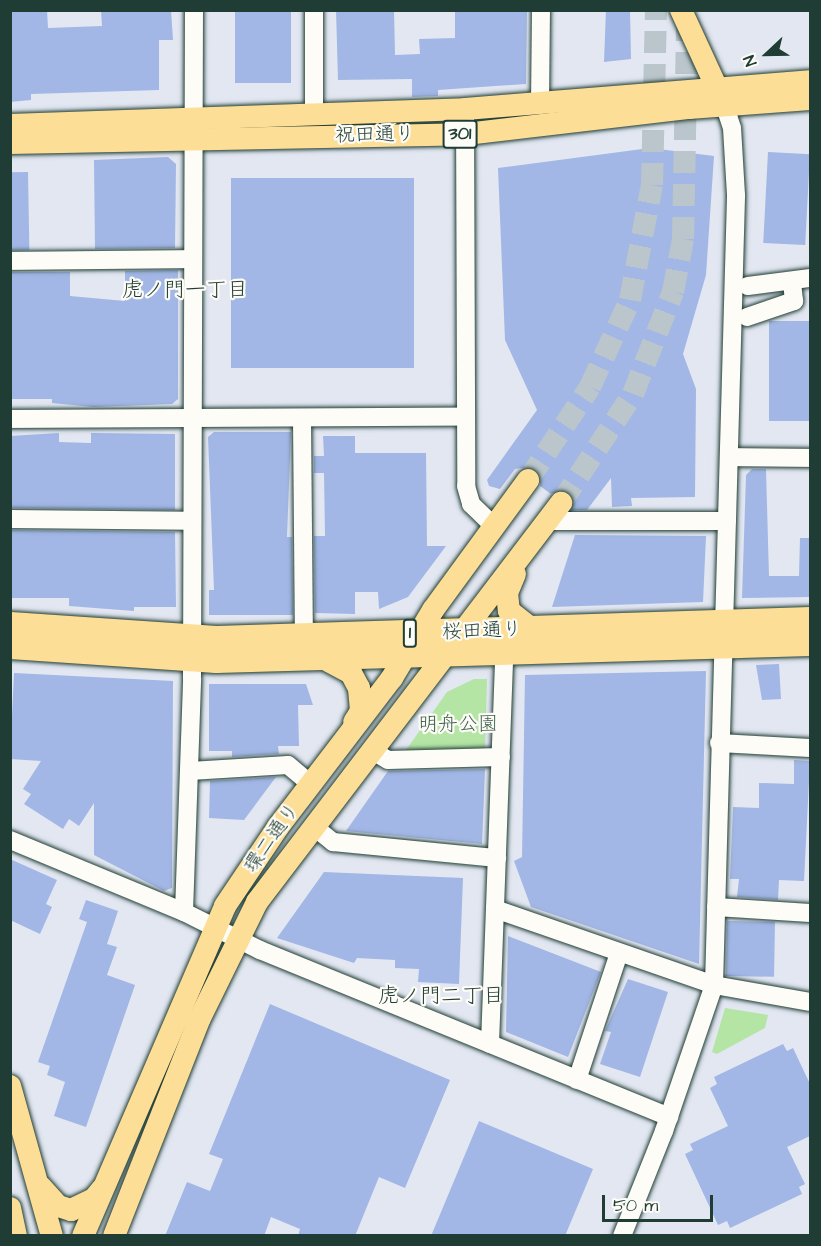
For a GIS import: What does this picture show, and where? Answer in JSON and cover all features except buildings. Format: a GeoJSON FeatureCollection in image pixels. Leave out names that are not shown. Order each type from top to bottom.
{"type":"FeatureCollection","features":[{"type":"Feature","properties":{"kind":"highway","name":"桜田通り"},"geometry":{"type":"LineString","coordinates":[[10,645],[192,647],[304,636],[413,644],[447,655],[504,654],[723,634],[810,620]]}},
{"type":"Feature","properties":{"kind":"highway","name":"桜田通り"},"geometry":{"type":"LineString","coordinates":[[10,625],[192,647],[321,657],[413,644],[464,631],[723,634],[810,642]]}},
{"type":"Feature","properties":{"kind":"main road"},"geometry":{"type":"LineString","coordinates":[[681,10],[721,97]]}},
{"type":"Feature","properties":{"kind":"main road","name":"祝田通り"},"geometry":{"type":"LineString","coordinates":[[10,125],[466,134],[721,97],[810,81]]}},
{"type":"Feature","properties":{"kind":"main road","name":"祝田通り"},"geometry":{"type":"LineString","coordinates":[[10,143],[193,128],[314,114],[721,97],[810,99]]}},
{"type":"Feature","properties":{"kind":"main road","name":"環二通り"},"geometry":{"type":"LineString","coordinates":[[83,1236],[110,1178],[214,927],[311,784],[340,747],[528,480]]}},
{"type":"Feature","properties":{"kind":"main road","name":"環二通り"},"geometry":{"type":"LineString","coordinates":[[114,1236],[132,1198],[200,1018],[257,902],[561,503]]}},
{"type":"Feature","properties":{"kind":"main road"},"geometry":{"type":"LineString","coordinates":[[524,554],[506,601],[512,616],[533,630]]}},
{"type":"Feature","properties":{"kind":"main road"},"geometry":{"type":"LineString","coordinates":[[321,657],[351,672],[359,688],[361,711],[340,747]]}},
{"type":"Feature","properties":{"kind":"main road"},"geometry":{"type":"LineString","coordinates":[[10,1086],[53,1233]]}},
{"type":"Feature","properties":{"kind":"main road"},"geometry":{"type":"LineString","coordinates":[[37,1180],[46,1196],[71,1210],[93,1199],[110,1178]]}},
{"type":"Feature","properties":{"kind":"street"},"geometry":{"type":"LineString","coordinates":[[187,913],[192,647],[189,521],[194,10]]}},
{"type":"Feature","properties":{"kind":"street"},"geometry":{"type":"LineString","coordinates":[[314,10],[314,114]]}},
{"type":"Feature","properties":{"kind":"street"},"geometry":{"type":"LineString","coordinates":[[540,104],[541,10]]}},
{"type":"Feature","properties":{"kind":"street"},"geometry":{"type":"LineString","coordinates":[[622,1236],[669,1117],[714,985],[736,162],[721,97]]}},
{"type":"Feature","properties":{"kind":"street"},"geometry":{"type":"LineString","coordinates":[[465,109],[466,486],[471,504],[495,527]]}},
{"type":"Feature","properties":{"kind":"street"},"geometry":{"type":"LineString","coordinates":[[10,261],[192,259]]}},
{"type":"Feature","properties":{"kind":"street"},"geometry":{"type":"LineString","coordinates":[[748,286],[810,278]]}},
{"type":"Feature","properties":{"kind":"street"},"geometry":{"type":"LineString","coordinates":[[747,317],[794,301],[792,282]]}},
{"type":"Feature","properties":{"kind":"street"},"geometry":{"type":"LineString","coordinates":[[10,419],[466,417]]}},
{"type":"Feature","properties":{"kind":"street"},"geometry":{"type":"LineString","coordinates":[[302,418],[304,636]]}},
{"type":"Feature","properties":{"kind":"street"},"geometry":{"type":"LineString","coordinates":[[729,457],[810,458]]}},
{"type":"Feature","properties":{"kind":"street"},"geometry":{"type":"LineString","coordinates":[[10,519],[189,521]]}},
{"type":"Feature","properties":{"kind":"street"},"geometry":{"type":"LineString","coordinates":[[548,521],[727,521]]}},
{"type":"Feature","properties":{"kind":"street"},"geometry":{"type":"LineString","coordinates":[[490,1044],[504,654]]}},
{"type":"Feature","properties":{"kind":"street"},"geometry":{"type":"LineString","coordinates":[[719,742],[810,748]]}},
{"type":"Feature","properties":{"kind":"street"},"geometry":{"type":"LineString","coordinates":[[373,751],[388,760],[501,757]]}},
{"type":"Feature","properties":{"kind":"street"},"geometry":{"type":"LineString","coordinates":[[190,771],[288,765],[311,784]]}},
{"type":"Feature","properties":{"kind":"street"},"geometry":{"type":"LineString","coordinates":[[313,826],[333,842],[497,858]]}},
{"type":"Feature","properties":{"kind":"street"},"geometry":{"type":"LineString","coordinates":[[10,840],[187,913],[239,939],[669,1117]]}},
{"type":"Feature","properties":{"kind":"street"},"geometry":{"type":"LineString","coordinates":[[716,907],[810,913]]}},
{"type":"Feature","properties":{"kind":"street"},"geometry":{"type":"LineString","coordinates":[[495,909],[714,985],[810,1002]]}},
{"type":"Feature","properties":{"kind":"street"},"geometry":{"type":"LineString","coordinates":[[577,1080],[619,953]]}},
{"type":"Feature","properties":{"kind":"green space","name":"明舟公園"},"geometry":{"type":"Polygon","coordinates":[[[474,679],[487,679],[485,750],[404,753],[447,692],[474,679]]]}},
{"type":"Feature","properties":{"kind":"green space"},"geometry":{"type":"Polygon","coordinates":[[[725,1008],[768,1015],[765,1028],[717,1054],[712,1052],[725,1008]]]}},
{"type":"Feature","properties":{"kind":"tunnel"},"geometry":{"type":"LineString","coordinates":[[528,480],[590,387],[630,300],[652,185],[656,10]]}},
{"type":"Feature","properties":{"kind":"tunnel"},"geometry":{"type":"LineString","coordinates":[[561,503],[633,394],[673,292],[683,239],[687,21]]}},
{"type":"Feature","properties":{"kind":"district","name":"虎ノ門一丁目"},"geometry":{"type":"Point","coordinates":[185,290]}},
{"type":"Feature","properties":{"kind":"district","name":"虎ノ門二丁目"},"geometry":{"type":"Point","coordinates":[441,996]}}]}
